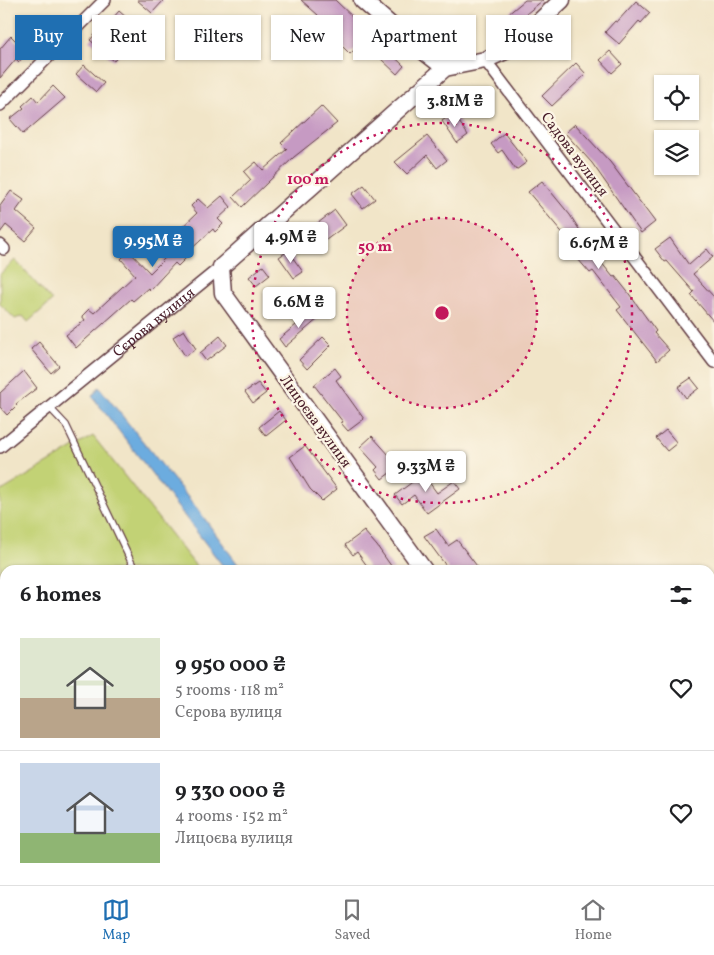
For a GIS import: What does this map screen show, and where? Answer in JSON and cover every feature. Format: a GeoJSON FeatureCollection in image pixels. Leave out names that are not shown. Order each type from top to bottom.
{"type":"FeatureCollection","features":[{"type":"Feature","properties":{"kind":"street"},"geometry":{"type":"LineString","coordinates":[[0,105],[105,0]]}},
{"type":"Feature","properties":{"kind":"street"},"geometry":{"type":"LineString","coordinates":[[362,0],[445,68],[485,60],[510,49],[562,0]]}},
{"type":"Feature","properties":{"kind":"street","name":"Садова вулиця"},"geometry":{"type":"LineString","coordinates":[[485,60],[714,362]]}},
{"type":"Feature","properties":{"kind":"street","name":"Сєрова вулиця"},"geometry":{"type":"LineString","coordinates":[[0,447],[221,267],[445,68]]}},
{"type":"Feature","properties":{"kind":"street","name":"Лицоєва вулиця"},"geometry":{"type":"LineString","coordinates":[[221,267],[223,292],[420,565]]}},
{"type":"Feature","properties":{"kind":"lane"},"geometry":{"type":"LineString","coordinates":[[49,407],[66,425],[133,565]]}},
{"type":"Feature","properties":{"kind":"green space"},"geometry":{"type":"Polygon","coordinates":[[[15,260],[52,301],[28,322],[23,316],[15,319],[0,304],[0,274],[15,260]]]}},
{"type":"Feature","properties":{"kind":"green space"},"geometry":{"type":"Polygon","coordinates":[[[93,436],[195,565],[0,565],[0,492],[93,436]]]}},
{"type":"Feature","properties":{"kind":"water"},"geometry":{"type":"Polygon","coordinates":[[[99,387],[199,511],[238,565],[222,565],[92,396],[99,387]]]}},
{"type":"Feature","properties":{"kind":"building"},"geometry":{"type":"Polygon","coordinates":[[[137,0],[164,0],[152,13],[137,0]]]}},
{"type":"Feature","properties":{"kind":"building"},"geometry":{"type":"Polygon","coordinates":[[[301,0],[335,0],[353,17],[353,51],[350,54],[343,47],[343,15],[318,15],[301,0]]]}},
{"type":"Feature","properties":{"kind":"building"},"geometry":{"type":"Polygon","coordinates":[[[525,0],[543,0],[525,15],[507,15],[525,0]]]}},
{"type":"Feature","properties":{"kind":"building"},"geometry":{"type":"Polygon","coordinates":[[[636,1],[650,13],[641,23],[639,21],[619,44],[605,32],[636,1]]]}},
{"type":"Feature","properties":{"kind":"building"},"geometry":{"type":"Polygon","coordinates":[[[119,11],[124,15],[116,15],[119,11]]]}},
{"type":"Feature","properties":{"kind":"building"},"geometry":{"type":"Polygon","coordinates":[[[11,36],[15,40],[15,60],[0,78],[0,49],[11,36]]]}},
{"type":"Feature","properties":{"kind":"building"},"geometry":{"type":"Polygon","coordinates":[[[610,51],[622,64],[612,73],[600,60],[610,51]]]}},
{"type":"Feature","properties":{"kind":"building"},"geometry":{"type":"Polygon","coordinates":[[[382,60],[398,60],[404,66],[397,74],[382,60]]]}},
{"type":"Feature","properties":{"kind":"building"},"geometry":{"type":"Polygon","coordinates":[[[576,63],[586,74],[552,106],[542,96],[576,63]]]}},
{"type":"Feature","properties":{"kind":"building"},"geometry":{"type":"Polygon","coordinates":[[[84,65],[104,83],[96,92],[76,74],[84,65]]]}},
{"type":"Feature","properties":{"kind":"building"},"geometry":{"type":"Polygon","coordinates":[[[53,86],[65,98],[23,134],[10,119],[24,108],[22,106],[33,96],[38,102],[53,86]]]}},
{"type":"Feature","properties":{"kind":"building"},"geometry":{"type":"Polygon","coordinates":[[[321,106],[337,123],[294,157],[242,207],[233,197],[251,180],[244,172],[256,162],[263,170],[287,149],[281,143],[321,106]]]}},
{"type":"Feature","properties":{"kind":"building"},"geometry":{"type":"Polygon","coordinates":[[[453,113],[468,135],[457,143],[442,121],[453,113]]]}},
{"type":"Feature","properties":{"kind":"building"},"geometry":{"type":"Polygon","coordinates":[[[575,124],[610,162],[655,222],[641,233],[592,163],[565,133],[575,124]]]}},
{"type":"Feature","properties":{"kind":"building"},"geometry":{"type":"Polygon","coordinates":[[[504,133],[527,162],[516,170],[502,150],[498,153],[491,144],[504,133]]]}},
{"type":"Feature","properties":{"kind":"building"},"geometry":{"type":"Polygon","coordinates":[[[427,136],[447,160],[437,168],[427,155],[407,174],[395,162],[427,136]]]}},
{"type":"Feature","properties":{"kind":"building"},"geometry":{"type":"Polygon","coordinates":[[[542,181],[570,215],[586,240],[584,241],[627,291],[656,331],[654,333],[669,350],[657,361],[617,310],[621,307],[593,271],[590,273],[562,240],[566,237],[528,192],[542,181]]]}},
{"type":"Feature","properties":{"kind":"building"},"geometry":{"type":"Polygon","coordinates":[[[364,185],[375,199],[363,208],[352,194],[364,185]]]}},
{"type":"Feature","properties":{"kind":"building"},"geometry":{"type":"Polygon","coordinates":[[[11,191],[24,200],[16,211],[36,228],[25,241],[6,225],[0,233],[0,206],[11,191]]]}},
{"type":"Feature","properties":{"kind":"building"},"geometry":{"type":"Polygon","coordinates":[[[222,196],[231,207],[218,219],[223,224],[215,232],[213,229],[187,253],[189,255],[178,266],[175,263],[150,290],[148,288],[133,301],[131,299],[76,348],[66,335],[85,320],[82,316],[89,309],[94,313],[135,275],[121,259],[129,251],[150,273],[168,255],[165,253],[182,236],[178,231],[197,213],[191,206],[198,199],[208,208],[222,196]]]}},
{"type":"Feature","properties":{"kind":"building"},"geometry":{"type":"Polygon","coordinates":[[[335,210],[346,225],[322,243],[324,246],[314,253],[301,236],[335,210]]]}},
{"type":"Feature","properties":{"kind":"building"},"geometry":{"type":"Polygon","coordinates":[[[670,238],[689,265],[707,249],[713,257],[693,274],[714,297],[714,322],[691,295],[694,292],[655,249],[670,238]]]}},
{"type":"Feature","properties":{"kind":"building"},"geometry":{"type":"Polygon","coordinates":[[[288,251],[303,272],[294,278],[279,257],[288,251]]]}},
{"type":"Feature","properties":{"kind":"building"},"geometry":{"type":"Polygon","coordinates":[[[263,266],[270,275],[256,286],[249,277],[263,266]]]}},
{"type":"Feature","properties":{"kind":"building"},"geometry":{"type":"Polygon","coordinates":[[[313,311],[319,318],[285,347],[279,339],[313,311]]]}},
{"type":"Feature","properties":{"kind":"building"},"geometry":{"type":"Polygon","coordinates":[[[184,330],[196,349],[185,356],[173,337],[184,330]]]}},
{"type":"Feature","properties":{"kind":"building"},"geometry":{"type":"Polygon","coordinates":[[[220,336],[227,345],[206,361],[200,353],[220,336]]]}},
{"type":"Feature","properties":{"kind":"building"},"geometry":{"type":"Polygon","coordinates":[[[323,337],[331,345],[307,369],[299,360],[323,337]]]}},
{"type":"Feature","properties":{"kind":"building"},"geometry":{"type":"Polygon","coordinates":[[[39,342],[59,366],[51,373],[31,349],[39,342]]]}},
{"type":"Feature","properties":{"kind":"building"},"geometry":{"type":"Polygon","coordinates":[[[335,368],[341,376],[336,380],[364,419],[348,431],[314,385],[335,368]]]}},
{"type":"Feature","properties":{"kind":"building"},"geometry":{"type":"Polygon","coordinates":[[[24,371],[37,388],[16,404],[7,415],[0,407],[0,393],[24,371]]]}},
{"type":"Feature","properties":{"kind":"building"},"geometry":{"type":"Polygon","coordinates":[[[691,378],[699,388],[686,398],[678,387],[691,378]]]}},
{"type":"Feature","properties":{"kind":"building"},"geometry":{"type":"Polygon","coordinates":[[[258,383],[266,393],[253,403],[245,392],[258,383]]]}},
{"type":"Feature","properties":{"kind":"building"},"geometry":{"type":"Polygon","coordinates":[[[279,411],[286,420],[266,436],[259,427],[279,411]]]}},
{"type":"Feature","properties":{"kind":"building"},"geometry":{"type":"Polygon","coordinates":[[[666,430],[677,443],[667,451],[656,438],[666,430]]]}},
{"type":"Feature","properties":{"kind":"building"},"geometry":{"type":"Polygon","coordinates":[[[372,436],[399,466],[382,479],[375,470],[378,467],[360,447],[372,436]]]}},
{"type":"Feature","properties":{"kind":"building"},"geometry":{"type":"Polygon","coordinates":[[[305,446],[337,489],[322,501],[310,489],[290,457],[305,446]]]}},
{"type":"Feature","properties":{"kind":"building"},"geometry":{"type":"Polygon","coordinates":[[[423,474],[437,493],[454,481],[460,489],[427,513],[414,495],[402,504],[395,495],[423,474]]]}},
{"type":"Feature","properties":{"kind":"building"},"geometry":{"type":"Polygon","coordinates":[[[436,529],[448,546],[457,540],[476,565],[445,565],[424,536],[436,529]]]}},
{"type":"Feature","properties":{"kind":"building"},"geometry":{"type":"Polygon","coordinates":[[[364,531],[390,565],[366,565],[357,552],[353,555],[345,545],[364,531]]]}}]}
